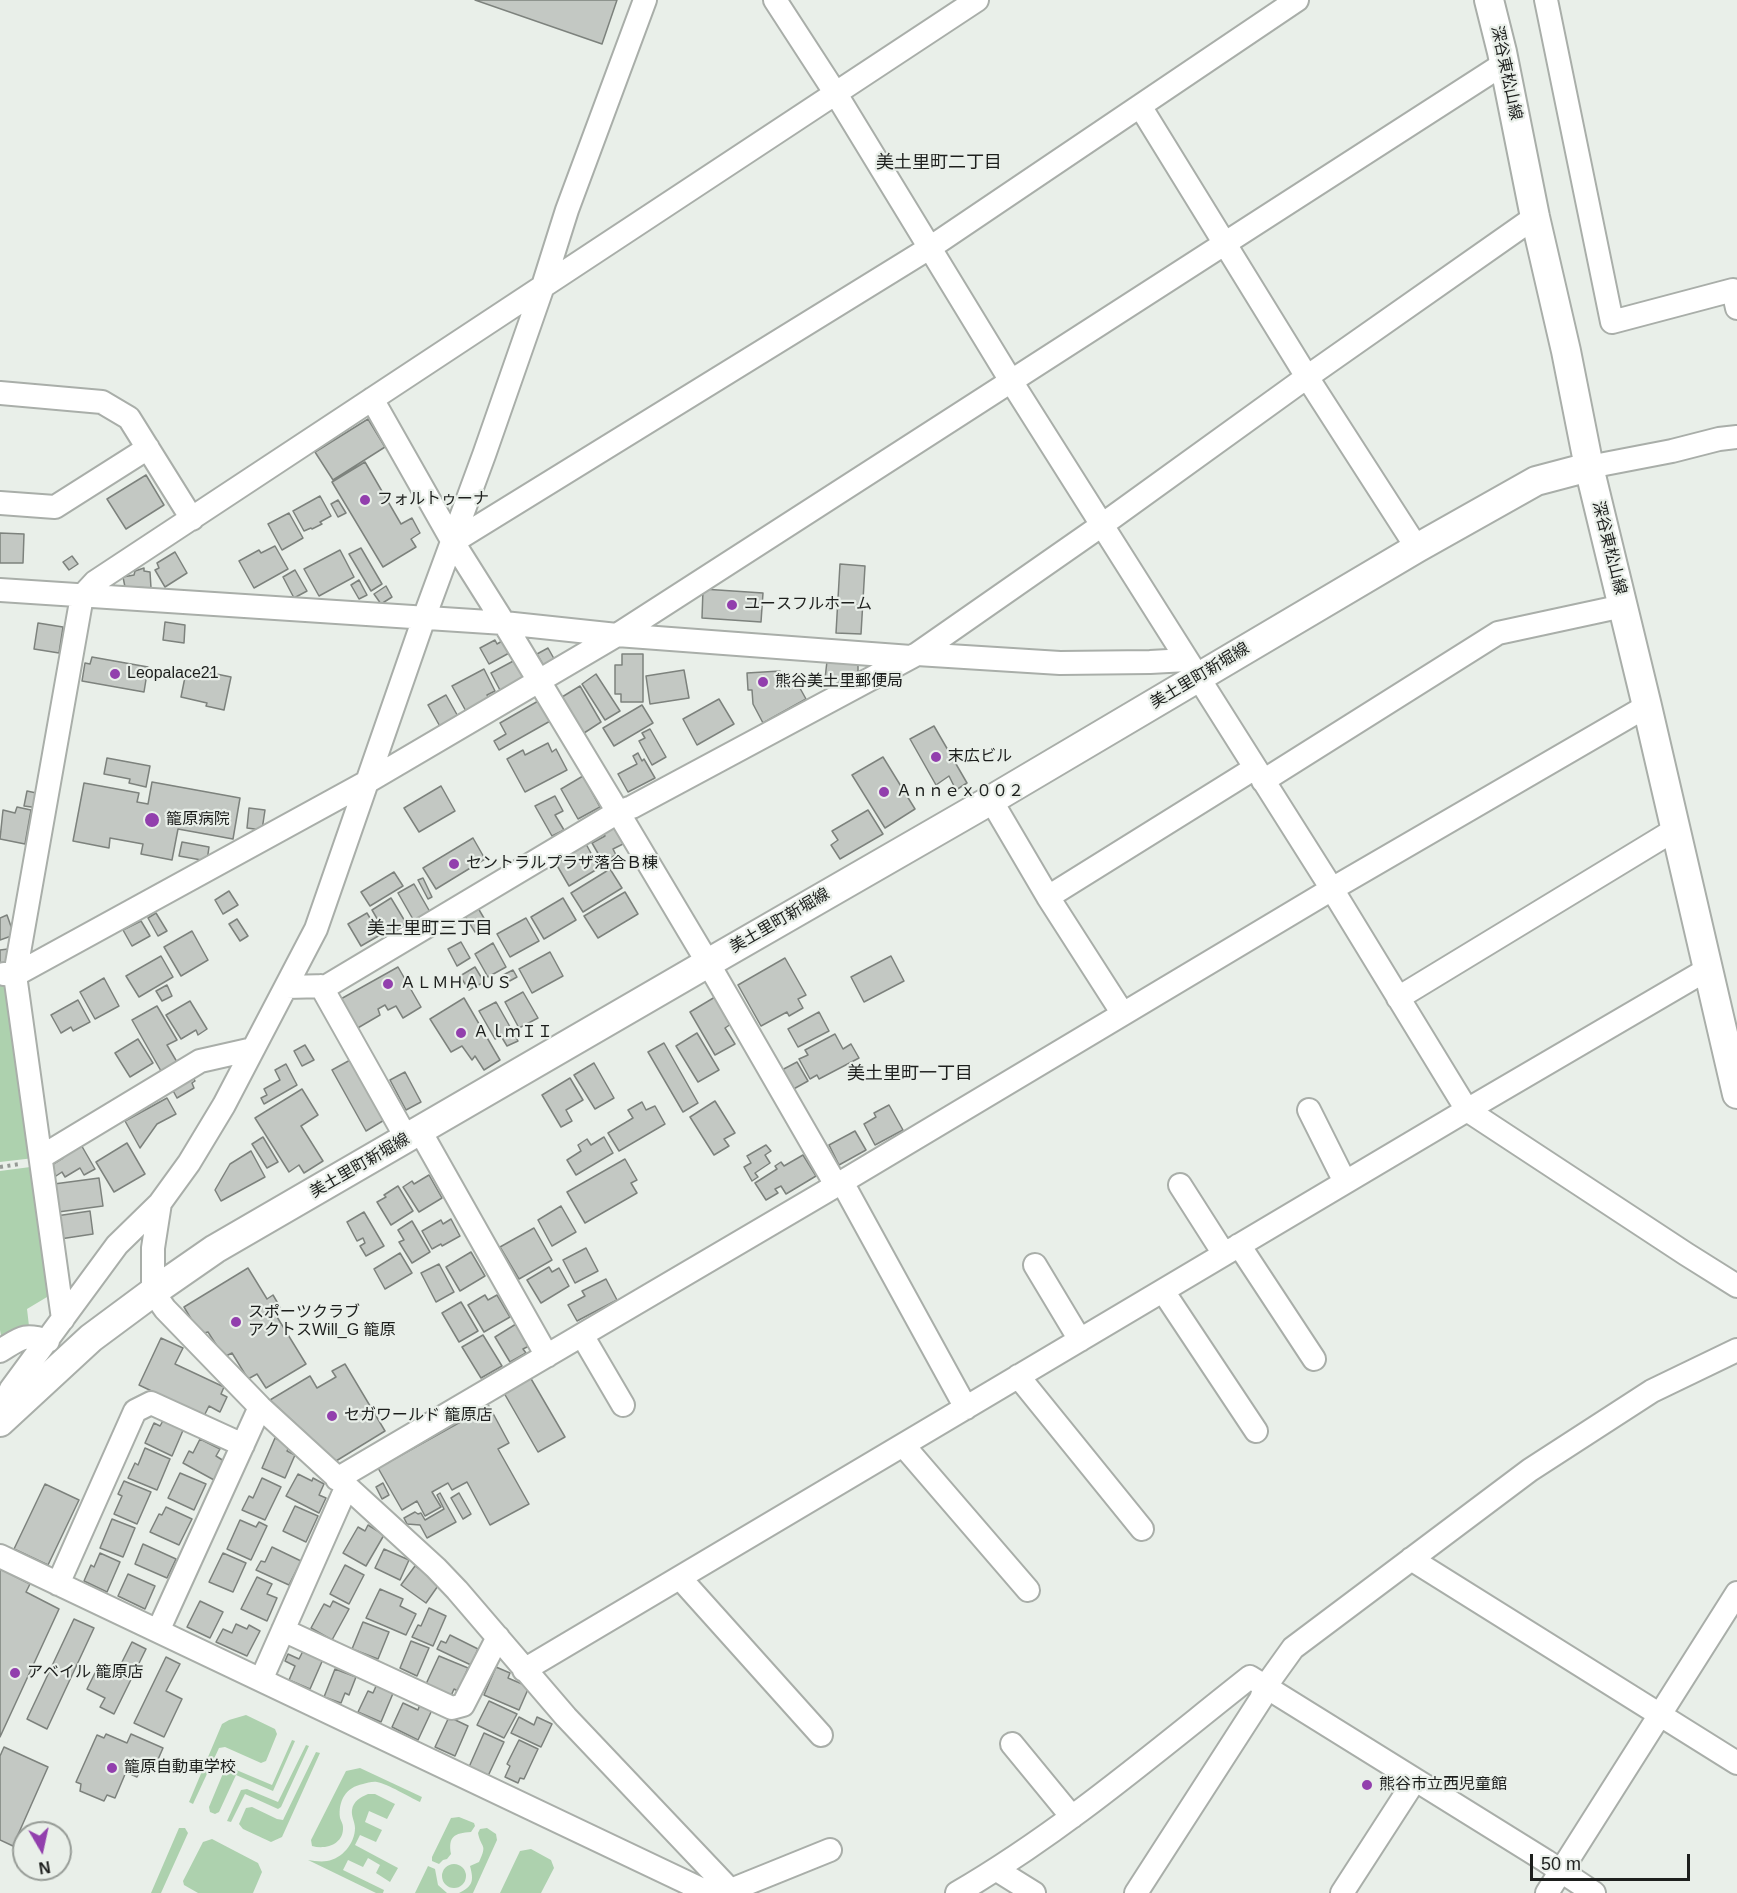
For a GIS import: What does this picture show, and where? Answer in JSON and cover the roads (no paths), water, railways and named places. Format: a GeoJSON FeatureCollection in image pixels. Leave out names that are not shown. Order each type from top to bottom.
{"type":"FeatureCollection","features":[{"type":"Feature","properties":{"kind":"main road","name":"深谷東松山線"},"geometry":{"type":"LineString","coordinates":[[1490,0],[1589,467],[1737,1093]]}},
{"type":"Feature","properties":{"kind":"main road","name":"美土里町新堀線"},"geometry":{"type":"LineString","coordinates":[[0,1422],[91,1338],[215,1250],[992,800],[1192,668],[1417,548],[1536,480],[1589,467]]}},
{"type":"Feature","properties":{"kind":"street"},"geometry":{"type":"LineString","coordinates":[[0,1412],[11,1389],[117,1245],[160,1203],[195,1154],[224,1105],[316,929],[543,286],[567,210],[645,0]]}},
{"type":"Feature","properties":{"kind":"street"},"geometry":{"type":"LineString","coordinates":[[775,0],[837,94],[1011,381],[1332,889],[1467,1110],[1737,1286]]}},
{"type":"Feature","properties":{"kind":"street"},"geometry":{"type":"LineString","coordinates":[[453,542],[931,247],[1297,0]]}},
{"type":"Feature","properties":{"kind":"street"},"geometry":{"type":"LineString","coordinates":[[1546,0],[1612,322],[1733,290],[1737,308]]}},
{"type":"Feature","properties":{"kind":"street"},"geometry":{"type":"LineString","coordinates":[[63,1319],[35,1160],[8,974],[82,596],[96,582],[837,94],[973,1]]}},
{"type":"Feature","properties":{"kind":"street"},"geometry":{"type":"LineString","coordinates":[[8,974],[367,782],[617,635],[1505,63]]}},
{"type":"Feature","properties":{"kind":"street"},"geometry":{"type":"LineString","coordinates":[[1140,106],[1306,377],[1417,548]]}},
{"type":"Feature","properties":{"kind":"street"},"geometry":{"type":"LineString","coordinates":[[286,987],[327,986],[618,812],[632,807],[914,655],[1102,525],[1306,377],[1535,217]]}},
{"type":"Feature","properties":{"kind":"street"},"geometry":{"type":"LineString","coordinates":[[0,393],[102,402],[129,418],[192,519]]}},
{"type":"Feature","properties":{"kind":"street"},"geometry":{"type":"LineString","coordinates":[[372,399],[453,542],[618,812],[839,1184],[966,1408]]}},
{"type":"Feature","properties":{"kind":"street"},"geometry":{"type":"LineString","coordinates":[[1589,467],[1737,437]]}},
{"type":"Feature","properties":{"kind":"street"},"geometry":{"type":"LineString","coordinates":[[0,503],[56,507],[148,448]]}},
{"type":"Feature","properties":{"kind":"street"},"geometry":{"type":"LineString","coordinates":[[0,590],[504,623],[617,635],[914,655],[1060,663],[1150,662],[1192,668]]}},
{"type":"Feature","properties":{"kind":"street"},"geometry":{"type":"LineString","coordinates":[[1048,897],[1498,633],[1623,606]]}},
{"type":"Feature","properties":{"kind":"street"},"geometry":{"type":"LineString","coordinates":[[261,1680],[284,1630],[342,1483],[582,1335],[1332,889],[1647,706]]}},
{"type":"Feature","properties":{"kind":"street"},"geometry":{"type":"LineString","coordinates":[[992,800],[1048,897],[1123,1014]]}},
{"type":"Feature","properties":{"kind":"street"},"geometry":{"type":"LineString","coordinates":[[1398,998],[1676,829]]}},
{"type":"Feature","properties":{"kind":"street"},"geometry":{"type":"LineString","coordinates":[[525,1670],[1345,1182],[1708,969]]}},
{"type":"Feature","properties":{"kind":"street"},"geometry":{"type":"LineString","coordinates":[[321,986],[547,1356]]}},
{"type":"Feature","properties":{"kind":"street"},"geometry":{"type":"LineString","coordinates":[[35,1160],[200,1060],[253,1049]]}},
{"type":"Feature","properties":{"kind":"street"},"geometry":{"type":"LineString","coordinates":[[1309,1110],[1345,1182]]}},
{"type":"Feature","properties":{"kind":"street"},"geometry":{"type":"LineString","coordinates":[[1180,1185],[1314,1359]]}},
{"type":"Feature","properties":{"kind":"street"},"geometry":{"type":"LineString","coordinates":[[160,1203],[153,1248],[153,1292],[165,1309],[260,1407],[458,1590],[566,1717],[718,1888]]}},
{"type":"Feature","properties":{"kind":"street"},"geometry":{"type":"LineString","coordinates":[[1035,1265],[1080,1340]]}},
{"type":"Feature","properties":{"kind":"street"},"geometry":{"type":"LineString","coordinates":[[1162,1291],[1256,1431]]}},
{"type":"Feature","properties":{"kind":"street"},"geometry":{"type":"LineString","coordinates":[[582,1335],[623,1405]]}},
{"type":"Feature","properties":{"kind":"street"},"geometry":{"type":"LineString","coordinates":[[0,1351],[18,1340],[32,1336],[48,1341]]}},
{"type":"Feature","properties":{"kind":"street"},"geometry":{"type":"LineString","coordinates":[[1136,1893],[1261,1699],[1265,1687],[1293,1648],[1530,1470],[1593,1427],[1652,1391],[1737,1350]]}},
{"type":"Feature","properties":{"kind":"street"},"geometry":{"type":"LineString","coordinates":[[1018,1376],[1142,1529]]}},
{"type":"Feature","properties":{"kind":"street"},"geometry":{"type":"LineString","coordinates":[[58,1584],[135,1411],[151,1403],[243,1445]]}},
{"type":"Feature","properties":{"kind":"street"},"geometry":{"type":"LineString","coordinates":[[158,1631],[260,1407]]}},
{"type":"Feature","properties":{"kind":"street"},"geometry":{"type":"LineString","coordinates":[[903,1445],[1028,1590]]}},
{"type":"Feature","properties":{"kind":"street"},"geometry":{"type":"LineString","coordinates":[[0,1556],[261,1680],[718,1888],[831,1850]]}},
{"type":"Feature","properties":{"kind":"street"},"geometry":{"type":"LineString","coordinates":[[1411,1559],[1737,1763]]}},
{"type":"Feature","properties":{"kind":"street"},"geometry":{"type":"LineString","coordinates":[[680,1578],[821,1735]]}},
{"type":"Feature","properties":{"kind":"street"},"geometry":{"type":"LineString","coordinates":[[1547,1893],[1737,1593]]}},
{"type":"Feature","properties":{"kind":"street"},"geometry":{"type":"LineString","coordinates":[[284,1630],[452,1708],[463,1705],[498,1637]]}},
{"type":"Feature","properties":{"kind":"street"},"geometry":{"type":"LineString","coordinates":[[957,1893],[997,1870],[1072,1817],[1250,1677],[1594,1893]]}},
{"type":"Feature","properties":{"kind":"street"},"geometry":{"type":"LineString","coordinates":[[1012,1744],[1072,1817]]}},
{"type":"Feature","properties":{"kind":"street"},"geometry":{"type":"LineString","coordinates":[[1342,1893],[1415,1779]]}},
{"type":"Feature","properties":{"kind":"street"},"geometry":{"type":"LineString","coordinates":[[997,1870],[1034,1893]]}},
{"type":"Feature","properties":{"kind":"place","name":"フォルトゥーナ"},"geometry":{"type":"Point","coordinates":[365,500]}},
{"type":"Feature","properties":{"kind":"place","name":"ユースフルホーム"},"geometry":{"type":"Point","coordinates":[732,605]}},
{"type":"Feature","properties":{"kind":"place","name":"Leopalace21"},"geometry":{"type":"Point","coordinates":[115,674]}},
{"type":"Feature","properties":{"kind":"place","name":"熊谷美土里郵便局"},"geometry":{"type":"Point","coordinates":[763,682]}},
{"type":"Feature","properties":{"kind":"place","name":"末広ビル"},"geometry":{"type":"Point","coordinates":[936,757]}},
{"type":"Feature","properties":{"kind":"place","name":"Ａｎｎｅｘ００２"},"geometry":{"type":"Point","coordinates":[884,792]}},
{"type":"Feature","properties":{"kind":"place","name":"籠原病院"},"geometry":{"type":"Point","coordinates":[152,820]}},
{"type":"Feature","properties":{"kind":"place","name":"セントラルプラザ落合Ｂ棟"},"geometry":{"type":"Point","coordinates":[454,864]}},
{"type":"Feature","properties":{"kind":"place","name":"ＡＬＭＨＡＵＳ"},"geometry":{"type":"Point","coordinates":[388,984]}},
{"type":"Feature","properties":{"kind":"place","name":"ＡｌｍＩＩ"},"geometry":{"type":"Point","coordinates":[461,1033]}},
{"type":"Feature","properties":{"kind":"place","name":"スポーツクラブ アクトスWill_G 籠原"},"geometry":{"type":"Point","coordinates":[236,1322]}},
{"type":"Feature","properties":{"kind":"place","name":"セガワールド 籠原店"},"geometry":{"type":"Point","coordinates":[332,1416]}},
{"type":"Feature","properties":{"kind":"place","name":"アベイル 籠原店"},"geometry":{"type":"Point","coordinates":[15,1673]}},
{"type":"Feature","properties":{"kind":"place","name":"籠原自動車学校"},"geometry":{"type":"Point","coordinates":[112,1768]}},
{"type":"Feature","properties":{"kind":"place","name":"熊谷市立西児童館"},"geometry":{"type":"Point","coordinates":[1367,1785]}},
{"type":"Feature","properties":{"kind":"district","name":"美土里町二丁目"},"geometry":{"type":"Point","coordinates":[939,163]}},
{"type":"Feature","properties":{"kind":"district","name":"美土里町三丁目"},"geometry":{"type":"Point","coordinates":[430,929]}},
{"type":"Feature","properties":{"kind":"district","name":"美土里町一丁目"},"geometry":{"type":"Point","coordinates":[910,1074]}}]}
